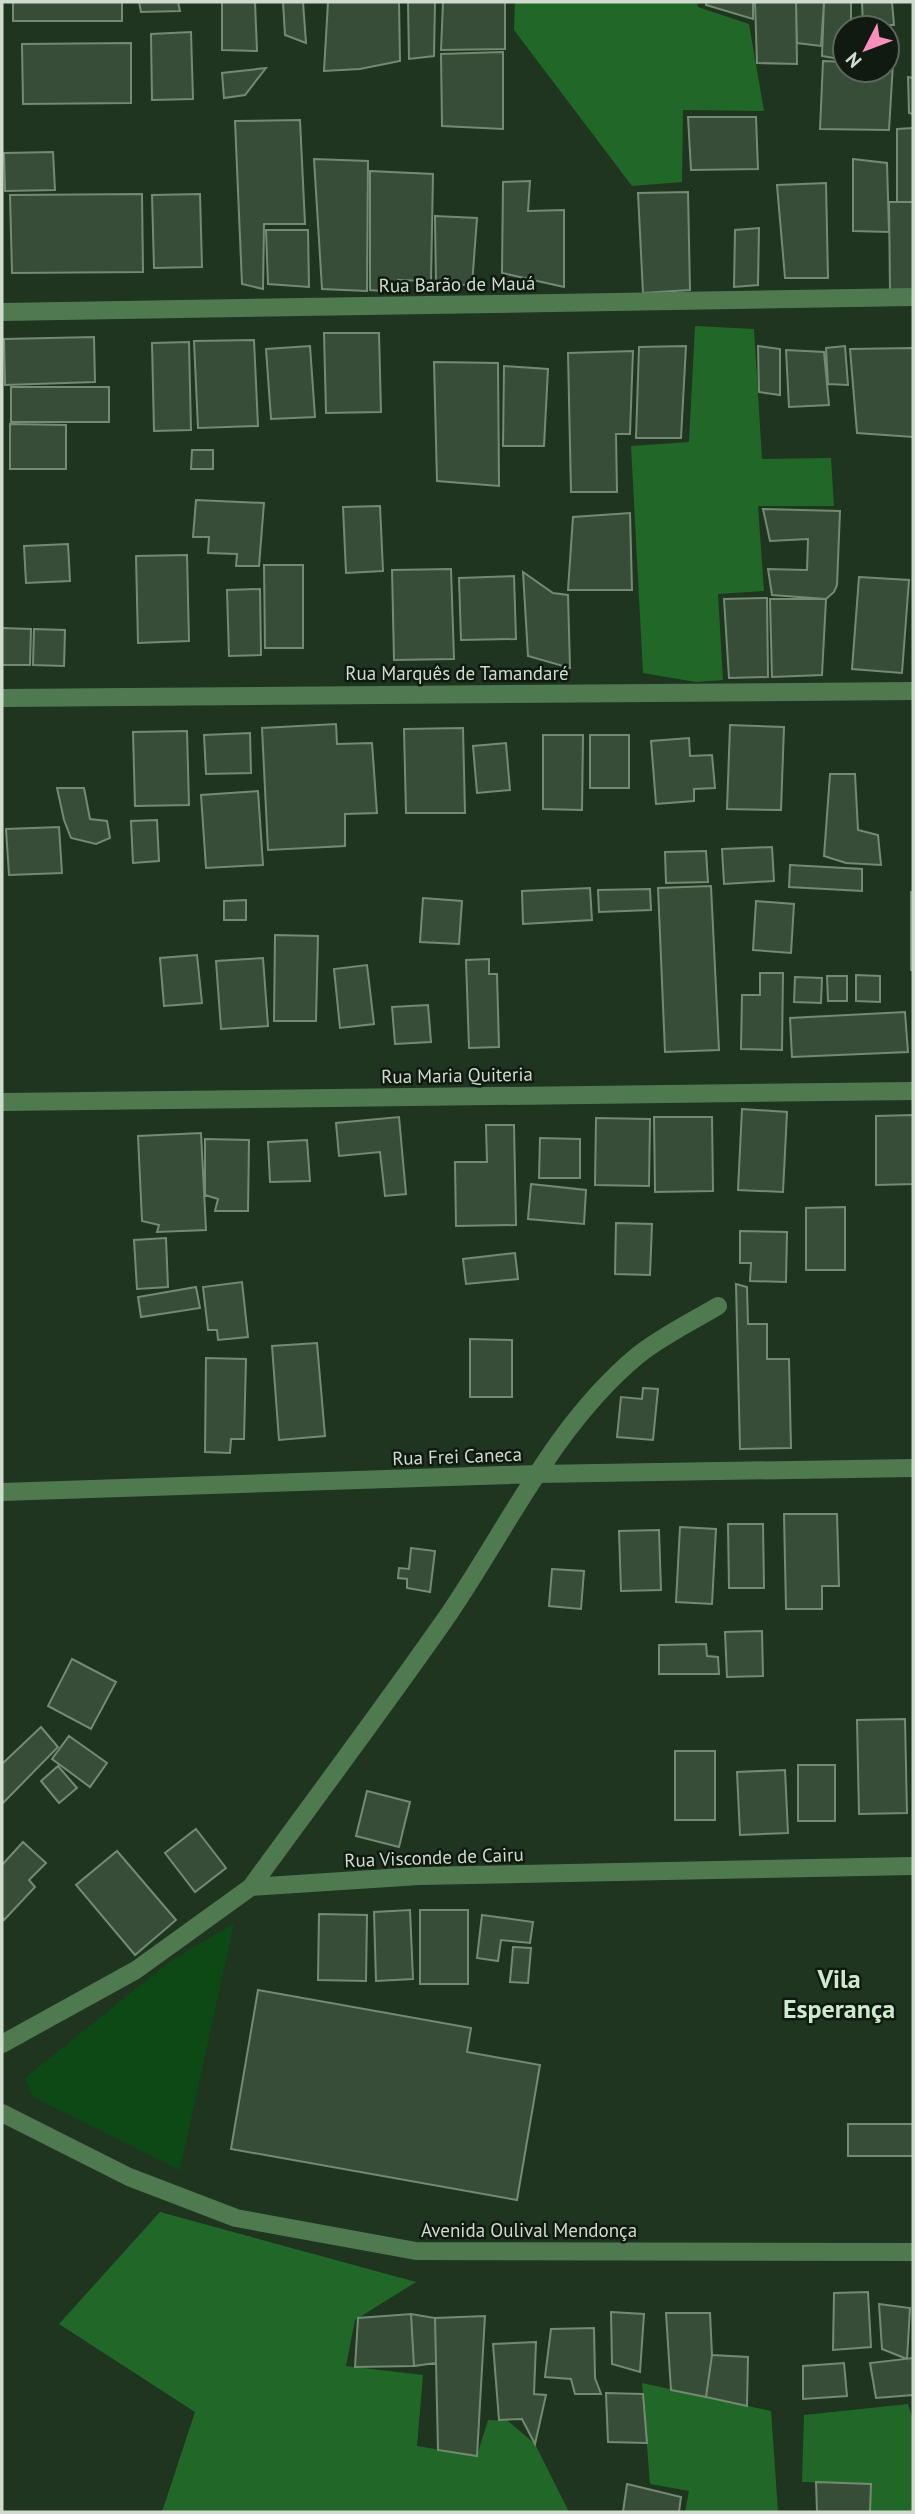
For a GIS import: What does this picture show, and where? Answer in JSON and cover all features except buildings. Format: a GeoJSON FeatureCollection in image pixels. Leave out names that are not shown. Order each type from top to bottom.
{"type":"FeatureCollection","features":[{"type":"Feature","properties":{"kind":"street","name":"Rua Barão de Mauá"},"geometry":{"type":"LineString","coordinates":[[2,312],[913,297]]}},
{"type":"Feature","properties":{"kind":"street","name":"Rua Marquês de Tamandaré"},"geometry":{"type":"LineString","coordinates":[[2,698],[913,691]]}},
{"type":"Feature","properties":{"kind":"street","name":"Rua Maria Quiteria"},"geometry":{"type":"LineString","coordinates":[[2,1102],[913,1091]]}},
{"type":"Feature","properties":{"kind":"street"},"geometry":{"type":"LineString","coordinates":[[2,2044],[136,1970],[251,1888],[446,1619],[536,1474],[603,1388],[661,1338],[718,1306]]}},
{"type":"Feature","properties":{"kind":"street","name":"Rua Frei Caneca"},"geometry":{"type":"LineString","coordinates":[[2,1492],[536,1474],[913,1468]]}},
{"type":"Feature","properties":{"kind":"street","name":"Rua Visconde de Cairu"},"geometry":{"type":"LineString","coordinates":[[251,1888],[419,1876],[913,1866]]}},
{"type":"Feature","properties":{"kind":"street","name":"Avenida Oulival Mendonça"},"geometry":{"type":"LineString","coordinates":[[2,2113],[129,2177],[236,2218],[416,2251],[913,2252]]}},
{"type":"Feature","properties":{"kind":"green space"},"geometry":{"type":"Polygon","coordinates":[[[515,2],[697,2],[698,7],[749,24],[764,111],[683,110],[682,182],[632,186],[514,30],[515,2]]]}},
{"type":"Feature","properties":{"kind":"green space"},"geometry":{"type":"Polygon","coordinates":[[[695,326],[754,329],[762,459],[831,458],[834,506],[758,506],[764,591],[718,594],[723,680],[696,682],[643,673],[631,446],[689,442],[695,326]]]}},
{"type":"Feature","properties":{"kind":"green space"},"geometry":{"type":"Polygon","coordinates":[[[234,1923],[180,2170],[33,2097],[25,2078],[168,1963],[234,1923]]]}},
{"type":"Feature","properties":{"kind":"green space"},"geometry":{"type":"Polygon","coordinates":[[[160,2212],[416,2282],[355,2320],[346,2366],[423,2375],[417,2446],[477,2456],[488,2420],[508,2421],[535,2444],[569,2512],[162,2512],[195,2412],[59,2324],[160,2212]]]}},
{"type":"Feature","properties":{"kind":"green space"},"geometry":{"type":"Polygon","coordinates":[[[642,2383],[771,2411],[778,2512],[685,2512],[689,2491],[650,2484],[642,2383]]]}},
{"type":"Feature","properties":{"kind":"green space"},"geometry":{"type":"Polygon","coordinates":[[[908,2404],[913,2420],[913,2512],[870,2512],[871,2484],[802,2482],[804,2415],[908,2404]]]}},
{"type":"Feature","properties":{"kind":"district","name":"Vila Esperança"},"geometry":{"type":"Point","coordinates":[839,1993]}}]}
